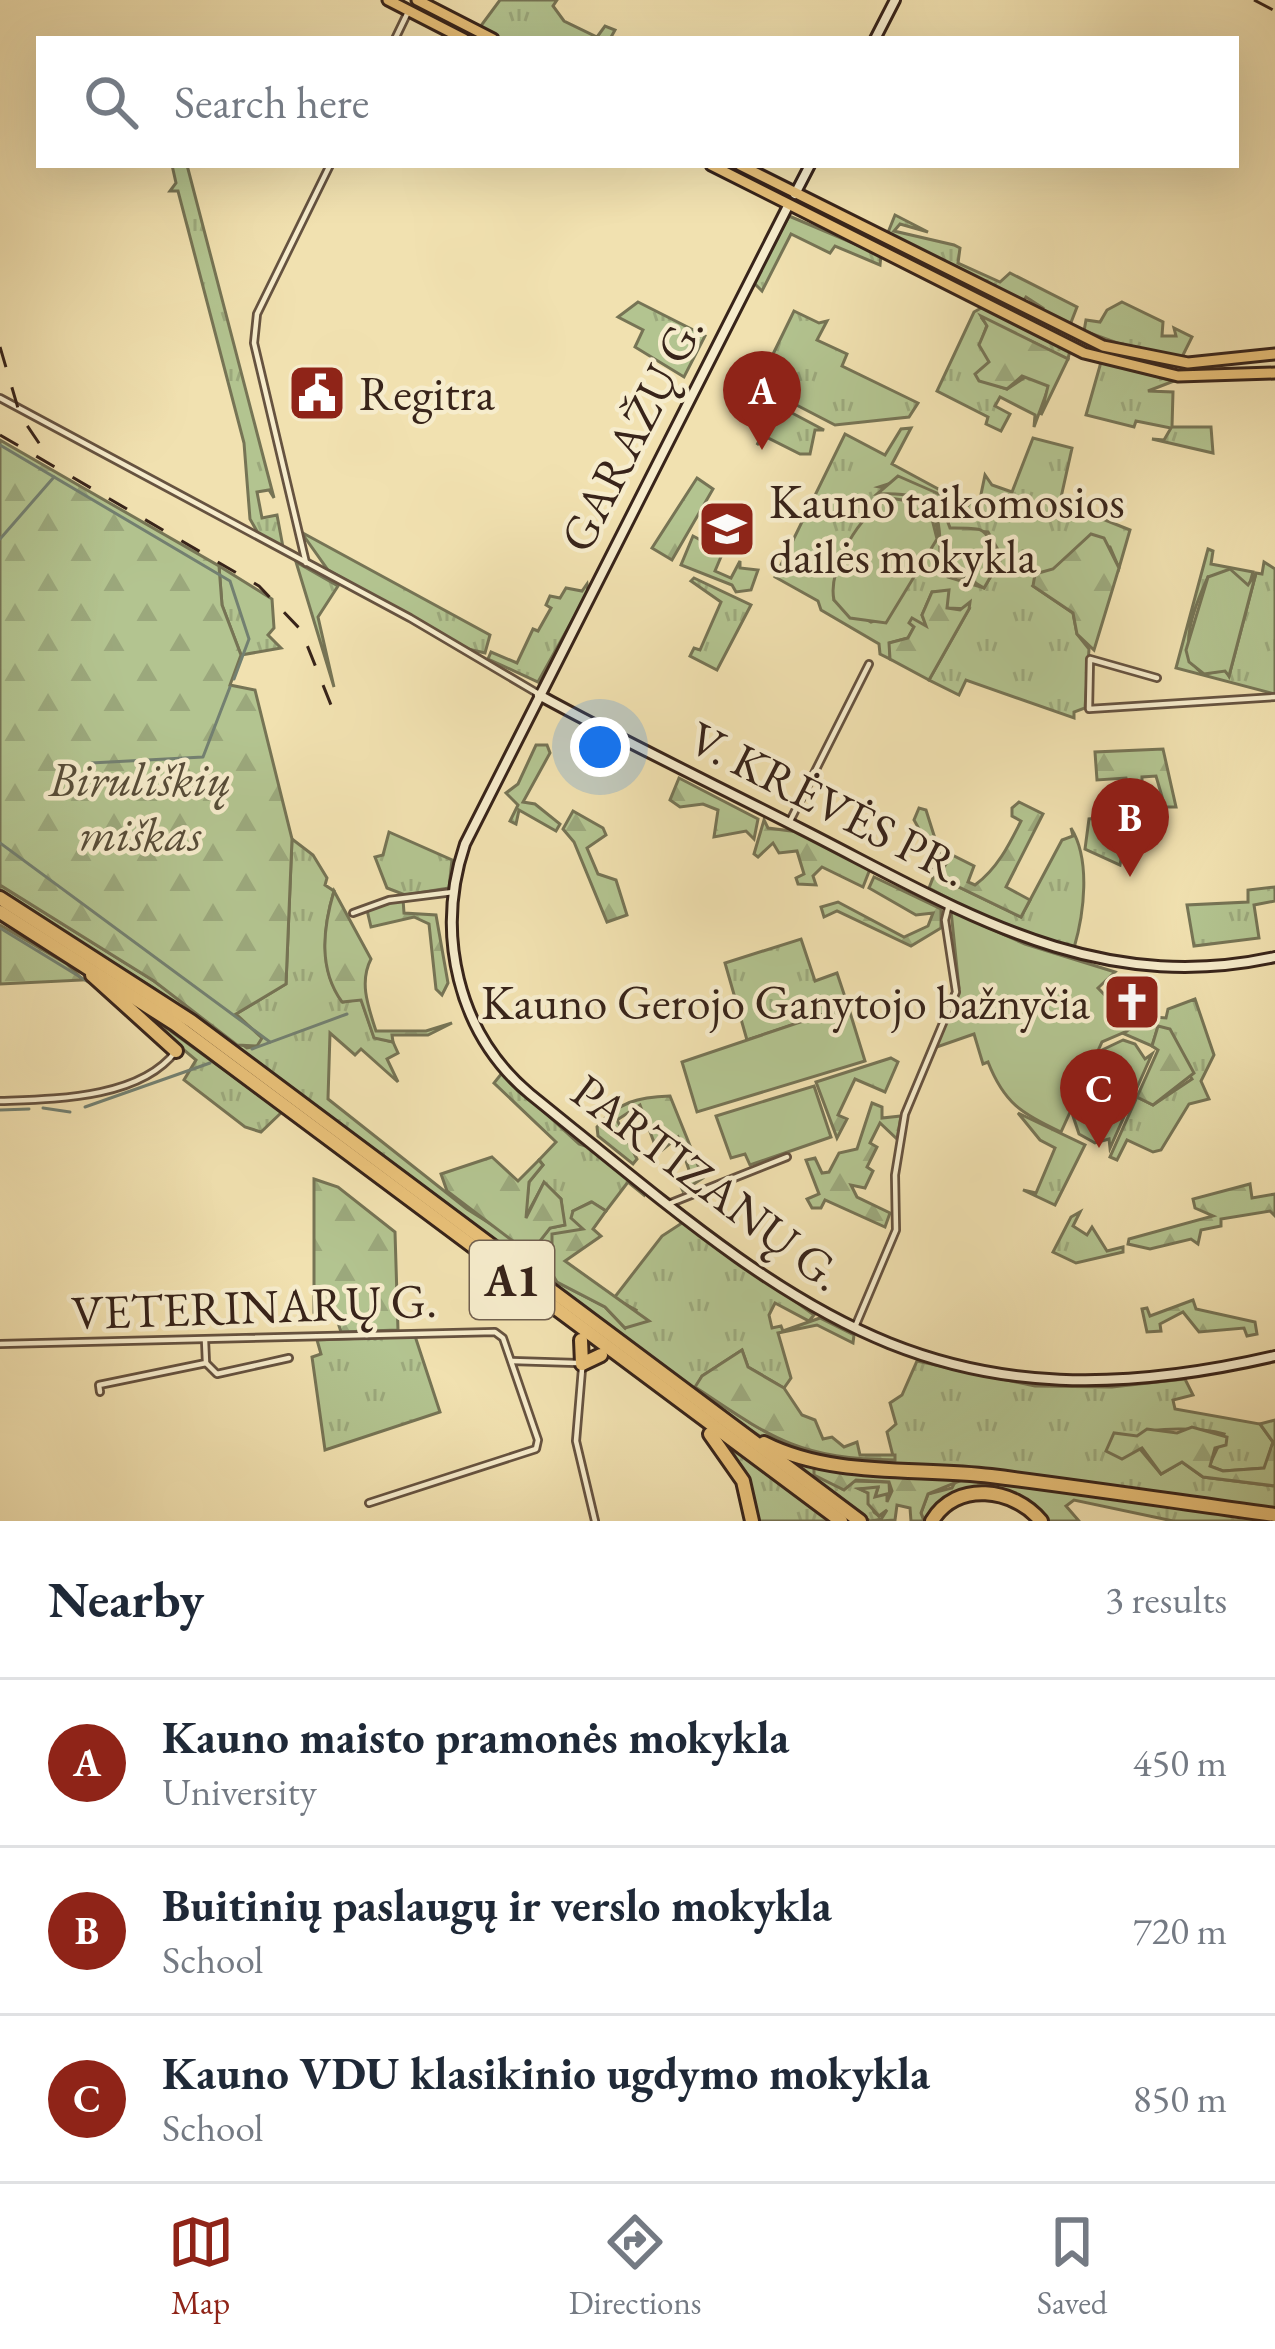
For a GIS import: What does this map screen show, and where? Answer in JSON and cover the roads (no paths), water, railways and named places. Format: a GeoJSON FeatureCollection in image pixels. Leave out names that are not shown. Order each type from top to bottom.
{"type":"FeatureCollection","features":[{"type":"Feature","properties":{"kind":"highway","name":"A1"},"geometry":{"type":"LineString","coordinates":[[0,898],[146,989],[302,1113],[841,1521]]}},
{"type":"Feature","properties":{"kind":"highway","name":"A1"},"geometry":{"type":"LineString","coordinates":[[0,912],[302,1113],[860,1521]]}},
{"type":"Feature","properties":{"kind":"highway"},"geometry":{"type":"LineString","coordinates":[[69,954],[176,1051]]}},
{"type":"Feature","properties":{"kind":"highway"},"geometry":{"type":"LineString","coordinates":[[302,1113],[357,1172],[710,1434],[774,1471]]}},
{"type":"Feature","properties":{"kind":"highway"},"geometry":{"type":"LineString","coordinates":[[581,1340],[582,1364],[602,1355]]}},
{"type":"Feature","properties":{"kind":"highway"},"geometry":{"type":"LineString","coordinates":[[731,1426],[813,1461],[989,1476],[1275,1515]]}},
{"type":"Feature","properties":{"kind":"highway"},"geometry":{"type":"LineString","coordinates":[[710,1434],[742,1481],[752,1521]]}},
{"type":"Feature","properties":{"kind":"highway"},"geometry":{"type":"LineString","coordinates":[[932,1521],[954,1499],[990,1493],[1021,1503],[1041,1521]]}},
{"type":"Feature","properties":{"kind":"main road"},"geometry":{"type":"LineString","coordinates":[[388,0],[458,36]]}},
{"type":"Feature","properties":{"kind":"main road"},"geometry":{"type":"LineString","coordinates":[[409,11],[419,1],[487,36]]}},
{"type":"Feature","properties":{"kind":"main road"},"geometry":{"type":"LineString","coordinates":[[717,168],[1061,343],[1162,374],[1275,374]]}},
{"type":"Feature","properties":{"kind":"main road"},"geometry":{"type":"LineString","coordinates":[[746,168],[1072,334],[1164,361],[1206,363],[1269,355]]}},
{"type":"Feature","properties":{"kind":"main road"},"geometry":{"type":"LineString","coordinates":[[788,206],[795,194]]}},
{"type":"Feature","properties":{"kind":"main road"},"geometry":{"type":"LineString","coordinates":[[976,300],[988,292]]}},
{"type":"Feature","properties":{"kind":"main road"},"geometry":{"type":"LineString","coordinates":[[1061,343],[1072,334]]}},
{"type":"Feature","properties":{"kind":"main road"},"geometry":{"type":"LineString","coordinates":[[1259,374],[1269,355]]}},
{"type":"Feature","properties":{"kind":"street"},"geometry":{"type":"LineString","coordinates":[[877,36],[895,0]]}},
{"type":"Feature","properties":{"kind":"street"},"geometry":{"type":"LineString","coordinates":[[396,36],[409,11]]}},
{"type":"Feature","properties":{"kind":"street"},"geometry":{"type":"LineString","coordinates":[[306,563],[254,344],[257,314],[329,168]]}},
{"type":"Feature","properties":{"kind":"street"},"geometry":{"type":"LineString","coordinates":[[795,194],[808,168]]}},
{"type":"Feature","properties":{"kind":"street","name":"GARAŽŲ G."},"geometry":{"type":"LineString","coordinates":[[539,695],[788,206]]}},
{"type":"Feature","properties":{"kind":"street","name":"V. KRĖVĖS PR."},"geometry":{"type":"LineString","coordinates":[[0,398],[539,695],[1039,945],[1116,963],[1193,968],[1275,957]]}},
{"type":"Feature","properties":{"kind":"street"},"geometry":{"type":"LineString","coordinates":[[1157,678],[1090,658],[1088,705],[1094,712],[1275,697]]}},
{"type":"Feature","properties":{"kind":"street"},"geometry":{"type":"LineString","coordinates":[[789,823],[869,664]]}},
{"type":"Feature","properties":{"kind":"street","name":"PARTIZANŲ G."},"geometry":{"type":"LineString","coordinates":[[539,695],[472,828],[453,892],[456,975],[477,1028],[498,1062],[545,1106],[789,1293],[854,1330],[946,1364],[1046,1382],[1157,1380],[1275,1356]]}},
{"type":"Feature","properties":{"kind":"street"},"geometry":{"type":"LineString","coordinates":[[353,913],[388,900],[453,892]]}},
{"type":"Feature","properties":{"kind":"street"},"geometry":{"type":"LineString","coordinates":[[854,1330],[896,1230],[895,1174],[905,1114],[957,986],[945,920],[949,904]]}},
{"type":"Feature","properties":{"kind":"street"},"geometry":{"type":"LineString","coordinates":[[0,1102],[86,1095],[162,1068],[176,1051]]}},
{"type":"Feature","properties":{"kind":"street"},"geometry":{"type":"LineString","coordinates":[[671,1203],[787,1157]]}},
{"type":"Feature","properties":{"kind":"street","name":"VETERINARŲ G."},"geometry":{"type":"LineString","coordinates":[[0,1344],[495,1332],[512,1361]]}},
{"type":"Feature","properties":{"kind":"street"},"geometry":{"type":"LineString","coordinates":[[205,1340],[206,1364],[217,1374],[289,1358]]}},
{"type":"Feature","properties":{"kind":"street"},"geometry":{"type":"LineString","coordinates":[[369,1503],[536,1449],[538,1440],[512,1361],[582,1364],[576,1442],[595,1521]]}},
{"type":"Feature","properties":{"kind":"street"},"geometry":{"type":"LineString","coordinates":[[100,1392],[99,1385],[206,1364]]}},
{"type":"Feature","properties":{"kind":"waterway"},"geometry":{"type":"LineString","coordinates":[[0,445],[230,581],[249,639],[234,679]]}},
{"type":"Feature","properties":{"kind":"waterway"},"geometry":{"type":"LineString","coordinates":[[0,539],[54,477]]}},
{"type":"Feature","properties":{"kind":"waterway"},"geometry":{"type":"LineString","coordinates":[[91,763],[203,757],[230,687]]}},
{"type":"Feature","properties":{"kind":"waterway"},"geometry":{"type":"LineString","coordinates":[[0,843],[270,1042]]}},
{"type":"Feature","properties":{"kind":"waterway"},"geometry":{"type":"LineString","coordinates":[[0,928],[90,983]]}},
{"type":"Feature","properties":{"kind":"waterway"},"geometry":{"type":"LineString","coordinates":[[252,1049],[347,1014]]}},
{"type":"Feature","properties":{"kind":"waterway"},"geometry":{"type":"LineString","coordinates":[[85,1107],[210,1063]]}},
{"type":"Feature","properties":{"kind":"waterway"},"geometry":{"type":"LineString","coordinates":[[43,1108],[70,1112]]}},
{"type":"Feature","properties":{"kind":"waterway"},"geometry":{"type":"LineString","coordinates":[[0,1110],[29,1109]]}},
{"type":"Feature","properties":{"kind":"railway"},"geometry":{"type":"LineString","coordinates":[[1254,0],[1275,11]]}},
{"type":"Feature","properties":{"kind":"railway"},"geometry":{"type":"LineString","coordinates":[[0,347],[20,415],[47,455]]}},
{"type":"Feature","properties":{"kind":"railway"},"geometry":{"type":"LineString","coordinates":[[0,435],[259,586],[301,630],[333,710]]}},
{"type":"Feature","properties":{"kind":"place","name":"Regitra"},"geometry":{"type":"Point","coordinates":[317,393]}},
{"type":"Feature","properties":{"kind":"place","name":"Kauno maisto pramonės mokykla"},"geometry":{"type":"Point","coordinates":[762,450]}},
{"type":"Feature","properties":{"kind":"place","name":"Kauno taikomosios dailės mokykla"},"geometry":{"type":"Point","coordinates":[727,529]}},
{"type":"Feature","properties":{"kind":"place","name":"Buitinių paslaugų ir verslo mokykla"},"geometry":{"type":"Point","coordinates":[1130,877]}},
{"type":"Feature","properties":{"kind":"place","name":"Kauno Gerojo Ganytojo bažnyčia"},"geometry":{"type":"Point","coordinates":[1132,1002]}},
{"type":"Feature","properties":{"kind":"place","name":"Kauno VDU klasikinio ugdymo mokykla"},"geometry":{"type":"Point","coordinates":[1099,1148]}},
{"type":"Feature","properties":{"kind":"park label","name":"Biruliškių miškas"},"geometry":{"type":"Point","coordinates":[140,806]}}]}
